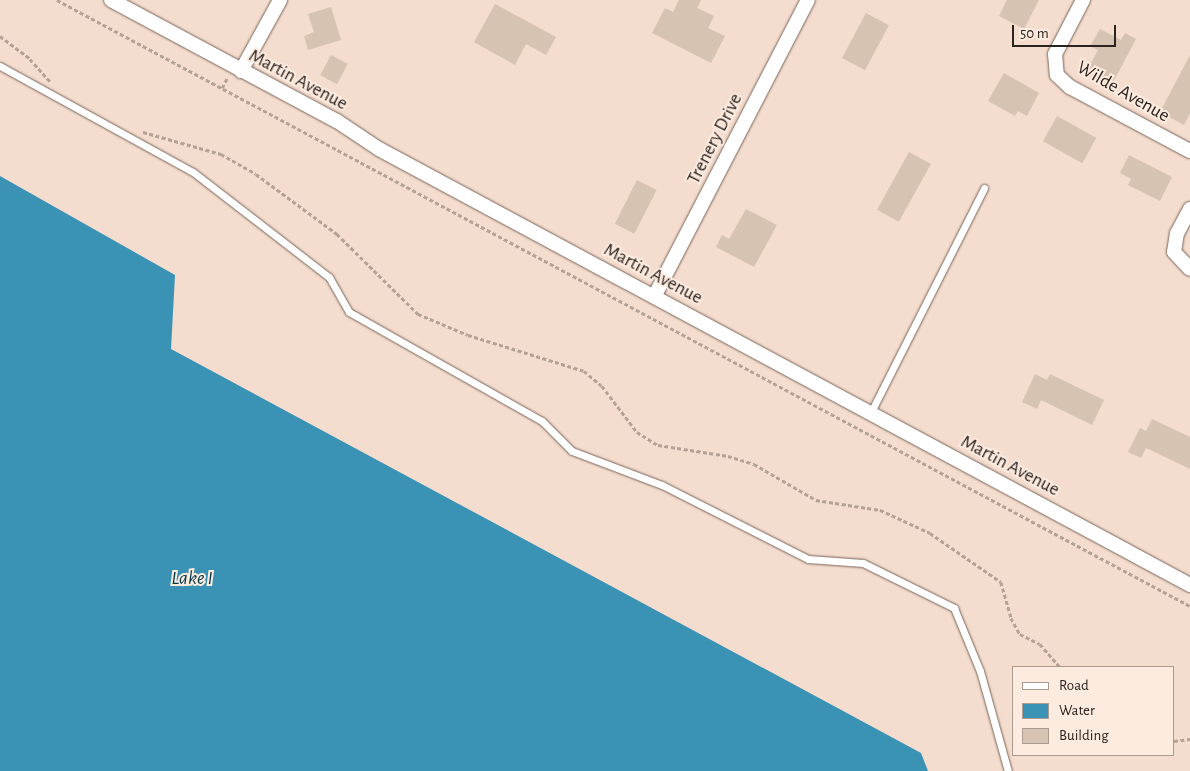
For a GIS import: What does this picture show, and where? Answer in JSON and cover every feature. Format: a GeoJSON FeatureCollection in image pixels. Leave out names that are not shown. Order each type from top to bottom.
{"type":"FeatureCollection","features":[{"type":"Feature","properties":{"kind":"street","name":"Martin Avenue"},"geometry":{"type":"LineString","coordinates":[[110,0],[337,122],[379,149],[655,294],[1185,582]]}},
{"type":"Feature","properties":{"kind":"street"},"geometry":{"type":"LineString","coordinates":[[241,71],[280,0]]}},
{"type":"Feature","properties":{"kind":"street","name":"Trenery Drive"},"geometry":{"type":"LineString","coordinates":[[655,294],[808,0]]}},
{"type":"Feature","properties":{"kind":"street","name":"Wilde Avenue"},"geometry":{"type":"LineString","coordinates":[[1083,0],[1055,54],[1057,74],[1070,87],[1190,151]]}},
{"type":"Feature","properties":{"kind":"street"},"geometry":{"type":"LineString","coordinates":[[1190,208],[1177,233],[1174,252],[1190,269]]}},
{"type":"Feature","properties":{"kind":"lane"},"geometry":{"type":"LineString","coordinates":[[0,66],[193,172],[329,277],[349,312],[542,421],[572,450],[662,485],[808,559],[863,563],[954,608],[980,671],[1008,771]]}},
{"type":"Feature","properties":{"kind":"lane"},"geometry":{"type":"LineString","coordinates":[[870,412],[984,188]]}},
{"type":"Feature","properties":{"kind":"path"},"geometry":{"type":"LineString","coordinates":[[57,0],[1190,606]]}},
{"type":"Feature","properties":{"kind":"path"},"geometry":{"type":"LineString","coordinates":[[0,36],[30,59],[53,84]]}},
{"type":"Feature","properties":{"kind":"path"},"geometry":{"type":"LineString","coordinates":[[136,129],[208,149],[244,166],[337,234],[418,314],[468,335],[584,370],[602,386],[637,432],[658,445],[728,456],[754,464],[816,500],[880,510],[930,533],[1001,582],[1011,618],[1020,634],[1040,644],[1059,666]]}},
{"type":"Feature","properties":{"kind":"path"},"geometry":{"type":"LineString","coordinates":[[1175,742],[1190,739]]}},
{"type":"Feature","properties":{"kind":"water","name":"Lake I"},"geometry":{"type":"Polygon","coordinates":[[[0,176],[175,275],[171,349],[921,753],[928,771],[0,771],[0,176]]]}},
{"type":"Feature","properties":{"kind":"building"},"geometry":{"type":"Polygon","coordinates":[[[679,0],[701,0],[697,8],[714,16],[708,28],[725,36],[711,63],[652,33],[665,8],[673,12],[679,0]]]}},
{"type":"Feature","properties":{"kind":"building"},"geometry":{"type":"Polygon","coordinates":[[[1007,0],[1039,0],[1024,29],[999,16],[1007,0]]]}},
{"type":"Feature","properties":{"kind":"building"},"geometry":{"type":"Polygon","coordinates":[[[495,4],[556,37],[546,55],[526,44],[515,65],[474,42],[495,4]]]}},
{"type":"Feature","properties":{"kind":"building"},"geometry":{"type":"Polygon","coordinates":[[[331,7],[341,40],[308,50],[304,36],[314,32],[308,14],[331,7]]]}},
{"type":"Feature","properties":{"kind":"building"},"geometry":{"type":"Polygon","coordinates":[[[866,13],[889,25],[865,70],[842,58],[866,13]]]}},
{"type":"Feature","properties":{"kind":"building"},"geometry":{"type":"Polygon","coordinates":[[[1100,29],[1121,40],[1125,33],[1136,39],[1110,88],[1085,74],[1098,50],[1090,46],[1100,29]]]}},
{"type":"Feature","properties":{"kind":"building"},"geometry":{"type":"Polygon","coordinates":[[[331,55],[348,64],[337,84],[320,75],[331,55]]]}},
{"type":"Feature","properties":{"kind":"building"},"geometry":{"type":"Polygon","coordinates":[[[1190,55],[1190,113],[1184,125],[1160,112],[1190,55]]]}},
{"type":"Feature","properties":{"kind":"building"},"geometry":{"type":"Polygon","coordinates":[[[1004,73],[1039,93],[1027,116],[1018,111],[1015,116],[988,101],[1004,73]]]}},
{"type":"Feature","properties":{"kind":"building"},"geometry":{"type":"Polygon","coordinates":[[[1057,116],[1096,138],[1082,163],[1043,141],[1057,116]]]}},
{"type":"Feature","properties":{"kind":"building"},"geometry":{"type":"Polygon","coordinates":[[[909,152],[931,164],[899,222],[877,210],[909,152]]]}},
{"type":"Feature","properties":{"kind":"building"},"geometry":{"type":"Polygon","coordinates":[[[1129,155],[1172,177],[1160,201],[1128,185],[1131,179],[1120,173],[1129,155]]]}},
{"type":"Feature","properties":{"kind":"building"},"geometry":{"type":"Polygon","coordinates":[[[637,180],[657,190],[634,234],[615,224],[637,180]]]}},
{"type":"Feature","properties":{"kind":"building"},"geometry":{"type":"Polygon","coordinates":[[[746,209],[777,225],[754,267],[716,247],[722,235],[729,239],[746,209]]]}},
{"type":"Feature","properties":{"kind":"building"},"geometry":{"type":"Polygon","coordinates":[[[1035,374],[1047,380],[1050,374],[1104,400],[1092,425],[1041,400],[1037,409],[1022,402],[1035,374]]]}},
{"type":"Feature","properties":{"kind":"building"},"geometry":{"type":"Polygon","coordinates":[[[1152,419],[1190,437],[1190,469],[1146,448],[1141,458],[1128,452],[1140,428],[1146,431],[1152,419]]]}}]}
